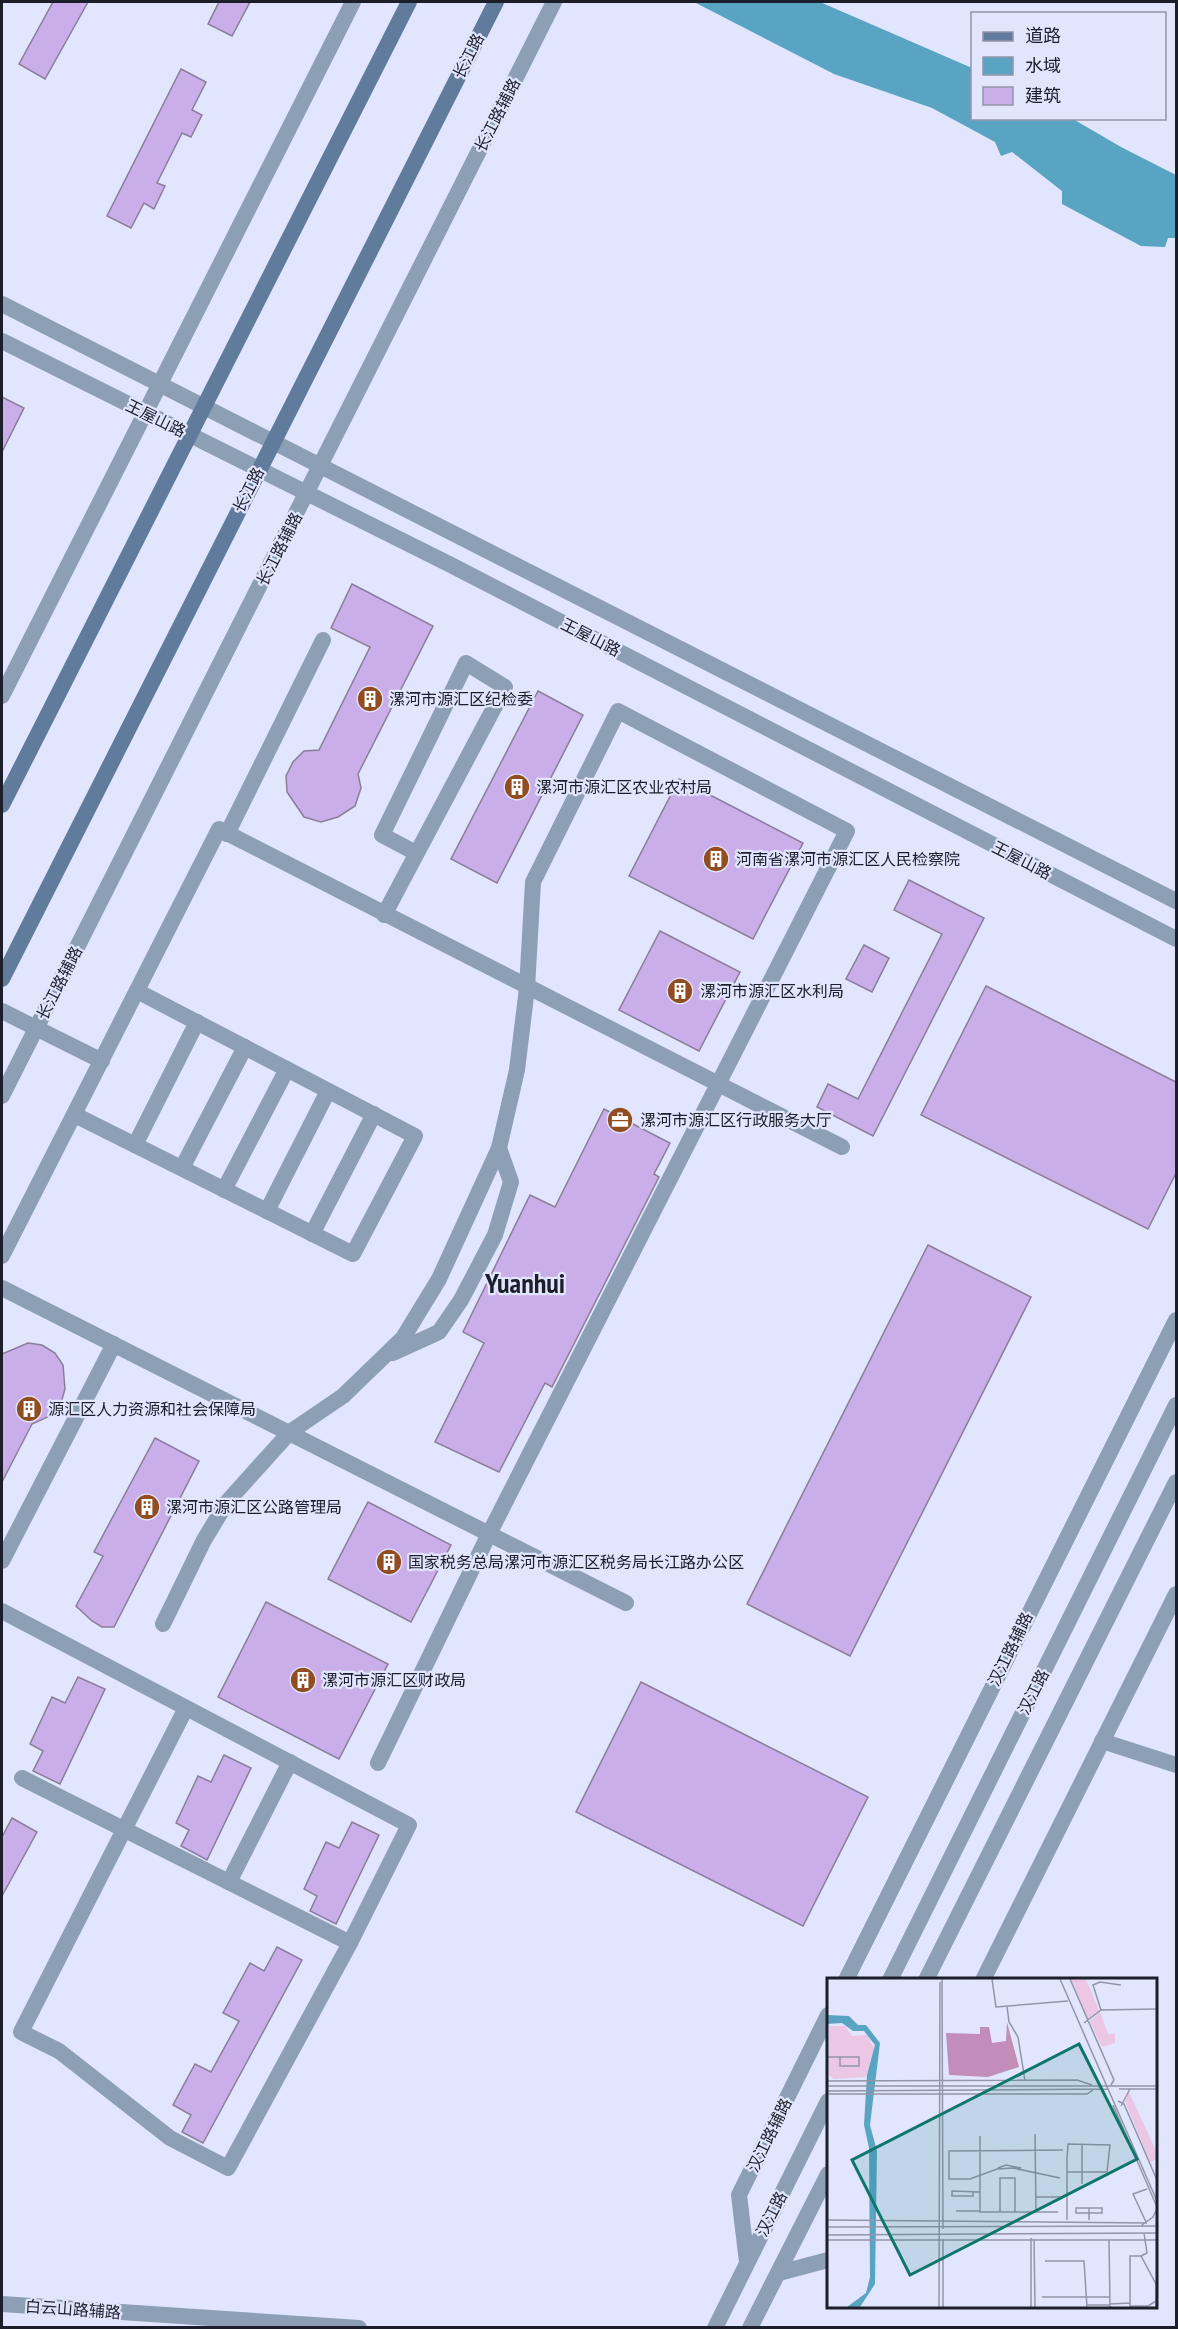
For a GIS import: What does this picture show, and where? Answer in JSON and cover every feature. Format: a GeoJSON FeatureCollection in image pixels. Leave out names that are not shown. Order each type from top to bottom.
{"type":"FeatureCollection","features":[{"type":"Feature","properties":{"kind":"main road"},"geometry":{"type":"LineString","coordinates":[[2,805],[409,2]]}},
{"type":"Feature","properties":{"kind":"main road","name":"长江路"},"geometry":{"type":"LineString","coordinates":[[2,979],[496,2]]}},
{"type":"Feature","properties":{"kind":"street"},"geometry":{"type":"LineString","coordinates":[[2,696],[353,2]]}},
{"type":"Feature","properties":{"kind":"street","name":"长江路辅路"},"geometry":{"type":"LineString","coordinates":[[2,1096],[554,2]]}},
{"type":"Feature","properties":{"kind":"street","name":"王屋山路"},"geometry":{"type":"LineString","coordinates":[[2,304],[204,409],[1176,901]]}},
{"type":"Feature","properties":{"kind":"street","name":"王屋山路"},"geometry":{"type":"LineString","coordinates":[[2,341],[470,575],[1176,939]]}},
{"type":"Feature","properties":{"kind":"street"},"geometry":{"type":"LineString","coordinates":[[227,834],[323,640]]}},
{"type":"Feature","properties":{"kind":"street"},"geometry":{"type":"LineString","coordinates":[[384,915],[505,687],[466,663],[382,835],[416,854]]}},
{"type":"Feature","properties":{"kind":"street"},"geometry":{"type":"LineString","coordinates":[[163,1624],[204,1540],[227,1502],[290,1432],[343,1396],[403,1338],[439,1279],[499,1148],[517,1070],[527,988],[533,882],[618,711],[847,831],[489,1534],[378,1763]]}},
{"type":"Feature","properties":{"kind":"street"},"geometry":{"type":"LineString","coordinates":[[2,1256],[219,829],[842,1147]]}},
{"type":"Feature","properties":{"kind":"street"},"geometry":{"type":"LineString","coordinates":[[75,1115],[353,1254],[415,1136],[137,991]]}},
{"type":"Feature","properties":{"kind":"street"},"geometry":{"type":"LineString","coordinates":[[2,1011],[102,1061]]}},
{"type":"Feature","properties":{"kind":"street"},"geometry":{"type":"LineString","coordinates":[[135,1145],[197,1022]]}},
{"type":"Feature","properties":{"kind":"street"},"geometry":{"type":"LineString","coordinates":[[182,1168],[245,1047]]}},
{"type":"Feature","properties":{"kind":"street"},"geometry":{"type":"LineString","coordinates":[[224,1190],[287,1069]]}},
{"type":"Feature","properties":{"kind":"street"},"geometry":{"type":"LineString","coordinates":[[267,1211],[328,1090]]}},
{"type":"Feature","properties":{"kind":"street"},"geometry":{"type":"LineString","coordinates":[[312,1234],[374,1114]]}},
{"type":"Feature","properties":{"kind":"street"},"geometry":{"type":"LineString","coordinates":[[383,1358],[439,1332],[461,1300],[495,1235],[511,1182],[499,1148]]}},
{"type":"Feature","properties":{"kind":"street"},"geometry":{"type":"LineString","coordinates":[[2,1288],[626,1603]]}},
{"type":"Feature","properties":{"kind":"street","name":"汉江路辅路"},"geometry":{"type":"LineString","coordinates":[[847,1978],[1176,1320]]}},
{"type":"Feature","properties":{"kind":"street"},"geometry":{"type":"LineString","coordinates":[[2,1561],[114,1344]]}},
{"type":"Feature","properties":{"kind":"street","name":"汉江路"},"geometry":{"type":"LineString","coordinates":[[891,1978],[1176,1405]]}},
{"type":"Feature","properties":{"kind":"street","name":"汉江路"},"geometry":{"type":"LineString","coordinates":[[927,1978],[1176,1482]]}},
{"type":"Feature","properties":{"kind":"street"},"geometry":{"type":"LineString","coordinates":[[984,1978],[1176,1594]]}},
{"type":"Feature","properties":{"kind":"street"},"geometry":{"type":"LineString","coordinates":[[2,1611],[409,1825],[350,1943],[228,2168],[170,2138],[59,2051],[21,2032],[186,1708]]}},
{"type":"Feature","properties":{"kind":"street"},"geometry":{"type":"LineString","coordinates":[[1102,1741],[1176,1765]]}},
{"type":"Feature","properties":{"kind":"street"},"geometry":{"type":"LineString","coordinates":[[229,1882],[290,1762]]}},
{"type":"Feature","properties":{"kind":"street"},"geometry":{"type":"LineString","coordinates":[[22,1779],[350,1943]]}},
{"type":"Feature","properties":{"kind":"street","name":"汉江路辅路"},"geometry":{"type":"LineString","coordinates":[[747,2262],[739,2195],[827,2017]]}},
{"type":"Feature","properties":{"kind":"street","name":"汉江路"},"geometry":{"type":"LineString","coordinates":[[715,2328],[827,2103]]}},
{"type":"Feature","properties":{"kind":"street","name":"汉江路"},"geometry":{"type":"LineString","coordinates":[[750,2328],[827,2176]]}},
{"type":"Feature","properties":{"kind":"street"},"geometry":{"type":"LineString","coordinates":[[779,2273],[827,2260]]}},
{"type":"Feature","properties":{"kind":"street","name":"白云山路辅路"},"geometry":{"type":"LineString","coordinates":[[2,2304],[359,2328]]}},
{"type":"Feature","properties":{"kind":"water"},"geometry":{"type":"Polygon","coordinates":[[[694,2],[820,2],[971,68],[971,120],[1075,120],[1176,175],[1176,238],[1168,238],[1165,247],[1141,246],[1062,204],[1062,191],[1012,152],[1001,156],[995,142],[932,108],[834,74],[694,2]]]}},
{"type":"Feature","properties":{"kind":"building"},"geometry":{"type":"Polygon","coordinates":[[[53,2],[88,2],[45,79],[19,64],[53,2]]]}},
{"type":"Feature","properties":{"kind":"building"},"geometry":{"type":"Polygon","coordinates":[[[219,2],[250,2],[232,36],[208,24],[219,2]]]}},
{"type":"Feature","properties":{"kind":"building"},"geometry":{"type":"Polygon","coordinates":[[[181,69],[206,82],[192,110],[202,115],[191,137],[182,133],[157,183],[165,186],[154,209],[144,203],[131,228],[107,216],[181,69]]]}},
{"type":"Feature","properties":{"kind":"building"},"geometry":{"type":"Polygon","coordinates":[[[2,397],[24,408],[2,452],[2,397]]]}},
{"type":"Feature","properties":{"kind":"building","name":"漯河市源汇区纪检委"},"geometry":{"type":"Polygon","coordinates":[[[352,584],[433,626],[358,774],[361,788],[355,806],[338,817],[321,822],[304,817],[287,792],[286,776],[293,762],[304,751],[319,750],[370,647],[331,628],[352,584]]]}},
{"type":"Feature","properties":{"kind":"building","name":"漯河市源汇区农业农村局"},"geometry":{"type":"Polygon","coordinates":[[[538,691],[583,715],[497,883],[451,859],[538,691]]]}},
{"type":"Feature","properties":{"kind":"building","name":"河南省漯河市源汇区人民检察院"},"geometry":{"type":"Polygon","coordinates":[[[679,779],[803,843],[753,939],[629,876],[679,779]]]}},
{"type":"Feature","properties":{"kind":"building"},"geometry":{"type":"Polygon","coordinates":[[[909,880],[984,918],[873,1136],[817,1107],[828,1084],[858,1099],[942,934],[894,910],[909,880]]]}},
{"type":"Feature","properties":{"kind":"building","name":"漯河市源汇区水利局"},"geometry":{"type":"Polygon","coordinates":[[[660,931],[740,972],[699,1051],[619,1010],[660,931]]]}},
{"type":"Feature","properties":{"kind":"building"},"geometry":{"type":"Polygon","coordinates":[[[864,945],[889,958],[872,992],[846,979],[864,945]]]}},
{"type":"Feature","properties":{"kind":"building"},"geometry":{"type":"Polygon","coordinates":[[[986,986],[1176,1082],[1176,1173],[1148,1229],[921,1115],[986,986]]]}},
{"type":"Feature","properties":{"kind":"building"},"geometry":{"type":"Polygon","coordinates":[[[604,1109],[670,1143],[654,1174],[659,1177],[552,1387],[545,1383],[499,1472],[435,1442],[484,1343],[463,1332],[530,1195],[555,1207],[604,1109]]]}},
{"type":"Feature","properties":{"kind":"building"},"geometry":{"type":"Polygon","coordinates":[[[928,1245],[1031,1297],[850,1656],[747,1604],[928,1245]]]}},
{"type":"Feature","properties":{"kind":"building","name":"源汇区人力资源和社会保障局"},"geometry":{"type":"Polygon","coordinates":[[[28,1343],[42,1345],[55,1353],[63,1365],[65,1389],[61,1403],[52,1415],[32,1424],[2,1482],[2,1354],[28,1343]]]}},
{"type":"Feature","properties":{"kind":"building","name":"漯河市源汇区公路管理局"},"geometry":{"type":"Polygon","coordinates":[[[155,1438],[199,1461],[114,1627],[102,1627],[76,1606],[103,1556],[94,1552],[155,1438]]]}},
{"type":"Feature","properties":{"kind":"building","name":"国家税务总局漯河市源汇区税务局长江路办公区"},"geometry":{"type":"Polygon","coordinates":[[[368,1502],[451,1545],[411,1622],[328,1579],[368,1502]]]}},
{"type":"Feature","properties":{"kind":"building","name":"漯河市源汇区财政局"},"geometry":{"type":"Polygon","coordinates":[[[266,1602],[388,1664],[339,1759],[218,1697],[266,1602]]]}},
{"type":"Feature","properties":{"kind":"building"},"geometry":{"type":"Polygon","coordinates":[[[78,1677],[105,1689],[60,1784],[33,1771],[43,1751],[30,1744],[52,1697],[65,1703],[78,1677]]]}},
{"type":"Feature","properties":{"kind":"building"},"geometry":{"type":"Polygon","coordinates":[[[641,1682],[868,1797],[803,1926],[576,1812],[641,1682]]]}},
{"type":"Feature","properties":{"kind":"building"},"geometry":{"type":"Polygon","coordinates":[[[224,1755],[251,1768],[207,1860],[181,1846],[189,1830],[176,1823],[198,1776],[211,1782],[224,1755]]]}},
{"type":"Feature","properties":{"kind":"building"},"geometry":{"type":"Polygon","coordinates":[[[12,1818],[37,1832],[2,1896],[2,1837],[12,1818]]]}},
{"type":"Feature","properties":{"kind":"building"},"geometry":{"type":"Polygon","coordinates":[[[352,1822],[379,1835],[336,1924],[310,1911],[317,1896],[304,1889],[326,1842],[339,1848],[352,1822]]]}},
{"type":"Feature","properties":{"kind":"building"},"geometry":{"type":"Polygon","coordinates":[[[277,1947],[302,1960],[203,2143],[182,2132],[191,2115],[173,2105],[195,2064],[211,2072],[239,2021],[223,2013],[250,1963],[264,1971],[277,1947]]]}},
{"type":"Feature","properties":{"kind":"place","name":"漯河市源汇区纪检委"},"geometry":{"type":"Point","coordinates":[370,699]}},
{"type":"Feature","properties":{"kind":"place","name":"漯河市源汇区农业农村局"},"geometry":{"type":"Point","coordinates":[517,787]}},
{"type":"Feature","properties":{"kind":"place","name":"河南省漯河市源汇区人民检察院"},"geometry":{"type":"Point","coordinates":[716,859]}},
{"type":"Feature","properties":{"kind":"place","name":"漯河市源汇区水利局"},"geometry":{"type":"Point","coordinates":[680,991]}},
{"type":"Feature","properties":{"kind":"place","name":"漯河市源汇区行政服务大厅"},"geometry":{"type":"Point","coordinates":[620,1120]}},
{"type":"Feature","properties":{"kind":"place","name":"源汇区人力资源和社会保障局"},"geometry":{"type":"Point","coordinates":[29,1409]}},
{"type":"Feature","properties":{"kind":"place","name":"漯河市源汇区公路管理局"},"geometry":{"type":"Point","coordinates":[147,1507]}},
{"type":"Feature","properties":{"kind":"place","name":"国家税务总局漯河市源汇区税务局长江路办公区"},"geometry":{"type":"Point","coordinates":[389,1562]}},
{"type":"Feature","properties":{"kind":"place","name":"漯河市源汇区财政局"},"geometry":{"type":"Point","coordinates":[303,1680]}},
{"type":"Feature","properties":{"kind":"district","name":"Yuanhui"},"geometry":{"type":"Point","coordinates":[525,1282]}}]}
